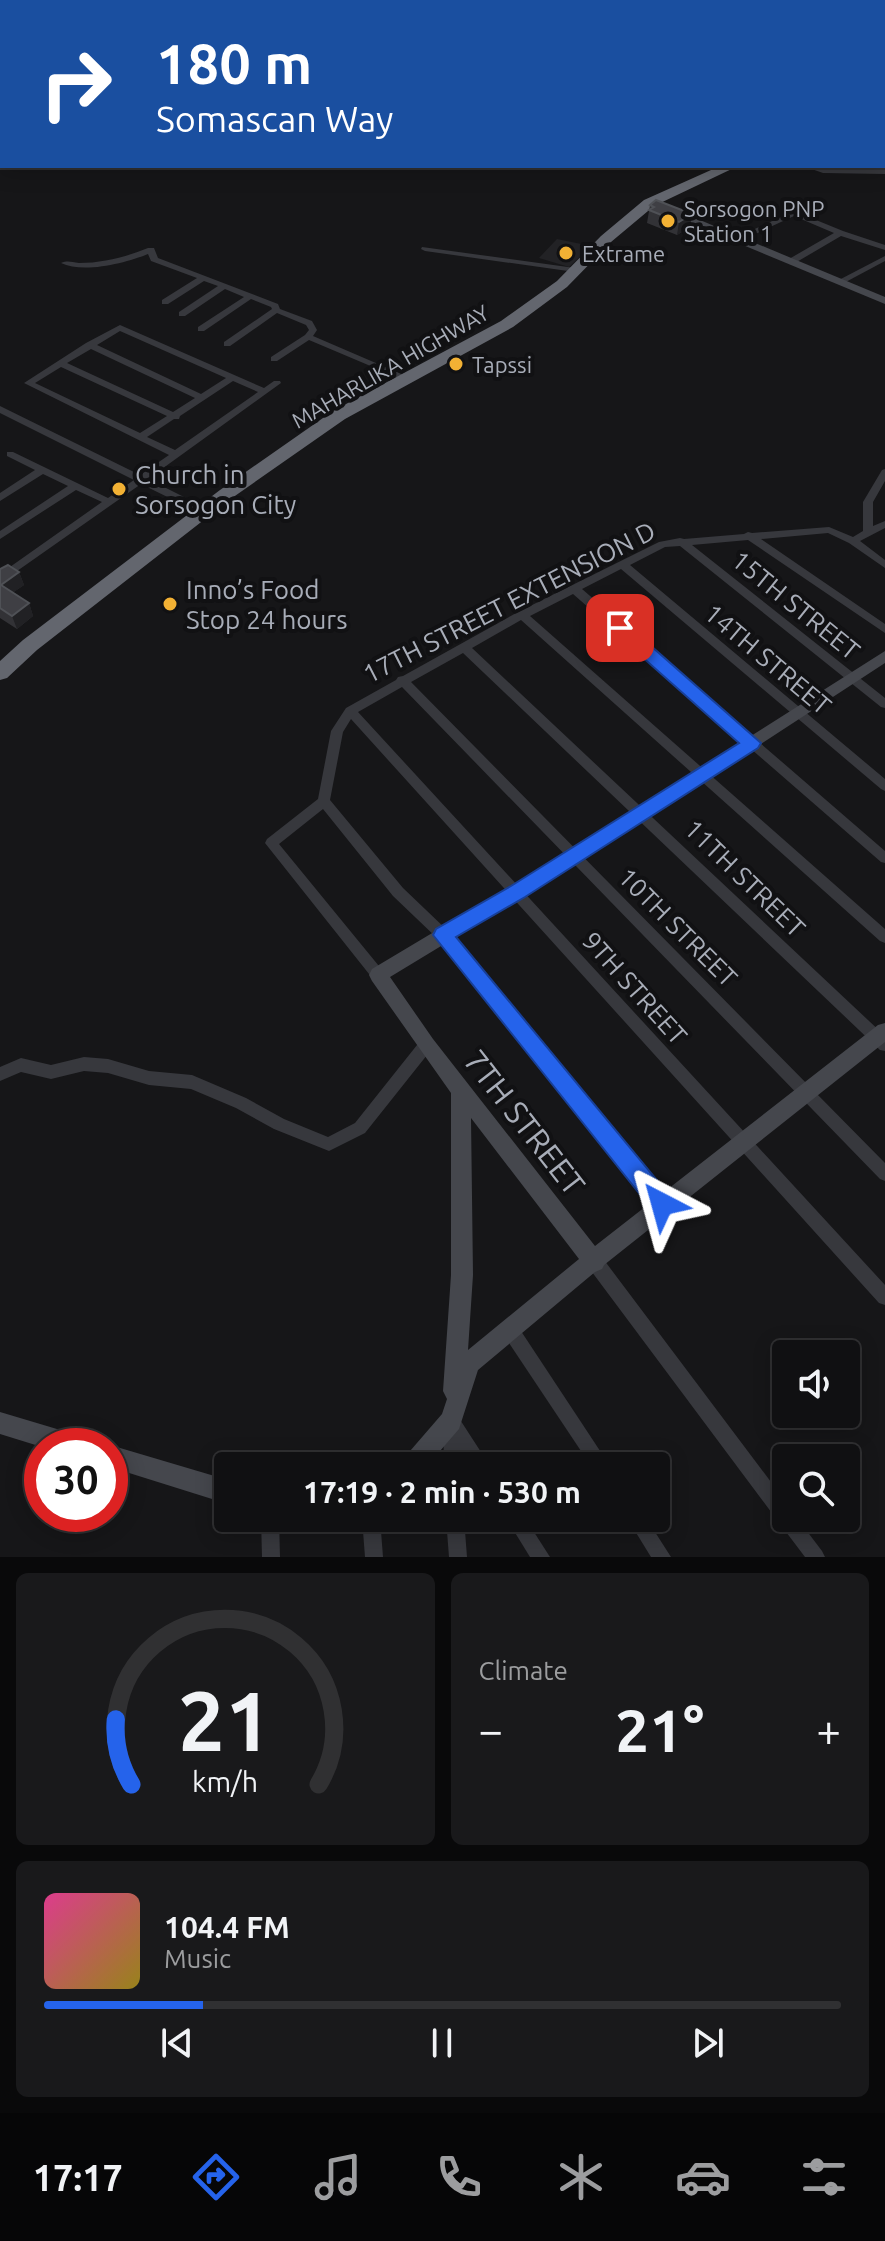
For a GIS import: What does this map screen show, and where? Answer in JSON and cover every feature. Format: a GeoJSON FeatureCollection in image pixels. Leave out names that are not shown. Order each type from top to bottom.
{"type":"FeatureCollection","features":[{"type":"Feature","properties":{"kind":"highway","name":"MAHARLIKA HIGHWAY"},"geometry":{"type":"LineString","coordinates":[[0,673],[30,645],[204,511],[339,415],[507,324],[575,270],[649,203],[727,168]]}},
{"type":"Feature","properties":{"kind":"street"},"geometry":{"type":"LineString","coordinates":[[813,168],[823,171],[885,172]]}},
{"type":"Feature","properties":{"kind":"street"},"geometry":{"type":"LineString","coordinates":[[649,203],[885,301]]}},
{"type":"Feature","properties":{"kind":"street"},"geometry":{"type":"LineString","coordinates":[[737,239],[794,213],[885,248]]}},
{"type":"Feature","properties":{"kind":"street"},"geometry":{"type":"LineString","coordinates":[[792,261],[840,233]]}},
{"type":"Feature","properties":{"kind":"street"},"geometry":{"type":"LineString","coordinates":[[425,249],[575,270]]}},
{"type":"Feature","properties":{"kind":"street"},"geometry":{"type":"LineString","coordinates":[[65,263],[79,265],[126,260],[151,250],[154,259],[275,306],[276,310],[309,323],[313,330],[308,337],[274,359]]}},
{"type":"Feature","properties":{"kind":"street"},"geometry":{"type":"LineString","coordinates":[[839,282],[885,258]]}},
{"type":"Feature","properties":{"kind":"street"},"geometry":{"type":"LineString","coordinates":[[165,302],[203,278]]}},
{"type":"Feature","properties":{"kind":"street"},"geometry":{"type":"LineString","coordinates":[[182,314],[224,286]]}},
{"type":"Feature","properties":{"kind":"street"},"geometry":{"type":"LineString","coordinates":[[201,329],[250,296]]}},
{"type":"Feature","properties":{"kind":"street"},"geometry":{"type":"LineString","coordinates":[[227,344],[276,310]]}},
{"type":"Feature","properties":{"kind":"street"},"geometry":{"type":"LineString","coordinates":[[175,454],[28,383],[120,328],[263,391]]}},
{"type":"Feature","properties":{"kind":"street"},"geometry":{"type":"LineString","coordinates":[[308,337],[409,379]]}},
{"type":"Feature","properties":{"kind":"street"},"geometry":{"type":"LineString","coordinates":[[89,345],[203,398]]}},
{"type":"Feature","properties":{"kind":"street"},"geometry":{"type":"LineString","coordinates":[[60,363],[176,417]]}},
{"type":"Feature","properties":{"kind":"street"},"geometry":{"type":"LineString","coordinates":[[139,438],[176,417],[232,378]]}},
{"type":"Feature","properties":{"kind":"street"},"geometry":{"type":"LineString","coordinates":[[0,579],[277,383]]}},
{"type":"Feature","properties":{"kind":"street"},"geometry":{"type":"LineString","coordinates":[[0,409],[204,511]]}},
{"type":"Feature","properties":{"kind":"street"},"geometry":{"type":"LineString","coordinates":[[0,447],[73,487],[107,501]]}},
{"type":"Feature","properties":{"kind":"street"},"geometry":{"type":"LineString","coordinates":[[0,460],[10,454]]}},
{"type":"Feature","properties":{"kind":"street"},"geometry":{"type":"LineString","coordinates":[[0,498],[42,470]]}},
{"type":"Feature","properties":{"kind":"street"},"geometry":{"type":"LineString","coordinates":[[868,533],[868,502],[885,472]]}},
{"type":"Feature","properties":{"kind":"street"},"geometry":{"type":"LineString","coordinates":[[0,536],[73,487]]}},
{"type":"Feature","properties":{"kind":"street"},"geometry":{"type":"LineString","coordinates":[[885,524],[853,541],[885,565]]}},
{"type":"Feature","properties":{"kind":"street","name":"17TH STREET EXTENSION D"},"geometry":{"type":"LineString","coordinates":[[324,801],[337,731],[350,711],[522,615],[663,544],[829,530],[853,541]]}},
{"type":"Feature","properties":{"kind":"street"},"geometry":{"type":"LineString","coordinates":[[748,535],[885,629]]}},
{"type":"Feature","properties":{"kind":"street","name":"15TH STREET"},"geometry":{"type":"LineString","coordinates":[[680,541],[885,704]]}},
{"type":"Feature","properties":{"kind":"street","name":"14TH STREET"},"geometry":{"type":"LineString","coordinates":[[623,565],[885,786]]}},
{"type":"Feature","properties":{"kind":"street"},"geometry":{"type":"LineString","coordinates":[[576,590],[885,858]]}},
{"type":"Feature","properties":{"kind":"street"},"geometry":{"type":"LineString","coordinates":[[522,615],[885,937]]}},
{"type":"Feature","properties":{"kind":"street","name":"11TH STREET"},"geometry":{"type":"LineString","coordinates":[[466,649],[882,1038]]}},
{"type":"Feature","properties":{"kind":"street"},"geometry":{"type":"LineString","coordinates":[[378,975],[574,857],[885,656]]}},
{"type":"Feature","properties":{"kind":"street","name":"10TH STREET"},"geometry":{"type":"LineString","coordinates":[[402,680],[885,1174]]}},
{"type":"Feature","properties":{"kind":"street","name":"9TH STREET"},"geometry":{"type":"LineString","coordinates":[[350,711],[885,1297]]}},
{"type":"Feature","properties":{"kind":"street"},"geometry":{"type":"LineString","coordinates":[[324,801],[398,892],[443,935],[662,1204]]}},
{"type":"Feature","properties":{"kind":"street","name":"7TH STREET"},"geometry":{"type":"LineString","coordinates":[[324,801],[271,843],[378,975],[426,1045],[595,1262],[772,1499]]}},
{"type":"Feature","properties":{"kind":"street"},"geometry":{"type":"LineString","coordinates":[[424,1452],[451,1421],[469,1363],[662,1204],[882,1038]]}},
{"type":"Feature","properties":{"kind":"street"},"geometry":{"type":"LineString","coordinates":[[0,1074],[21,1065],[51,1072],[84,1064],[108,1066],[149,1078],[192,1082],[329,1144],[360,1128],[426,1045]]}},
{"type":"Feature","properties":{"kind":"street"},"geometry":{"type":"LineString","coordinates":[[452,1452],[451,1421],[462,1275],[461,1089]]}},
{"type":"Feature","properties":{"kind":"street"},"geometry":{"type":"LineString","coordinates":[[509,1328],[592,1452]]}},
{"type":"Feature","properties":{"kind":"street"},"geometry":{"type":"LineString","coordinates":[[451,1421],[472,1452]]}},
{"type":"Feature","properties":{"kind":"street"},"geometry":{"type":"LineString","coordinates":[[0,1423],[24,1430]]}},
{"type":"Feature","properties":{"kind":"street"},"geometry":{"type":"LineString","coordinates":[[128,1461],[214,1488]]}},
{"type":"Feature","properties":{"kind":"street"},"geometry":{"type":"LineString","coordinates":[[270,1532],[271,1557]]}},
{"type":"Feature","properties":{"kind":"street"},"geometry":{"type":"LineString","coordinates":[[372,1532],[374,1557]]}},
{"type":"Feature","properties":{"kind":"street"},"geometry":{"type":"LineString","coordinates":[[456,1532],[458,1557]]}},
{"type":"Feature","properties":{"kind":"street"},"geometry":{"type":"LineString","coordinates":[[524,1532],[541,1557]]}},
{"type":"Feature","properties":{"kind":"street"},"geometry":{"type":"LineString","coordinates":[[645,1532],[662,1557]]}},
{"type":"Feature","properties":{"kind":"street","name":"7TH STREET"},"geometry":{"type":"LineString","coordinates":[[797,1532],[816,1557]]}},
{"type":"Feature","properties":{"kind":"shaded area"},"geometry":{"type":"Polygon","coordinates":[[[557,239],[591,246],[569,267],[539,258],[557,239]]]}},
{"type":"Feature","properties":{"kind":"building"},"geometry":{"type":"Polygon","coordinates":[[[656,200],[692,214],[679,222],[649,210],[656,200]]]}},
{"type":"Feature","properties":{"kind":"building"},"geometry":{"type":"Polygon","coordinates":[[[8,565],[19,572],[1,585],[29,603],[12,616],[0,608],[0,569],[8,565]]]}},
{"type":"Feature","properties":{"kind":"place","name":"Sorsogon PNP Station 1"},"geometry":{"type":"Point","coordinates":[668,221]}},
{"type":"Feature","properties":{"kind":"place","name":"Extrame"},"geometry":{"type":"Point","coordinates":[566,253]}},
{"type":"Feature","properties":{"kind":"place","name":"Tapssi"},"geometry":{"type":"Point","coordinates":[456,364]}},
{"type":"Feature","properties":{"kind":"place","name":"Church in Sorsogon City"},"geometry":{"type":"Point","coordinates":[119,489]}},
{"type":"Feature","properties":{"kind":"place","name":"Inno’s Food Stop 24 hours"},"geometry":{"type":"Point","coordinates":[170,604]}},
{"type":"Feature","properties":{"kind":"route"},"geometry":{"type":"LineString","coordinates":[[620,628],[752,743],[518,892],[443,935],[662,1204]]}}]}
